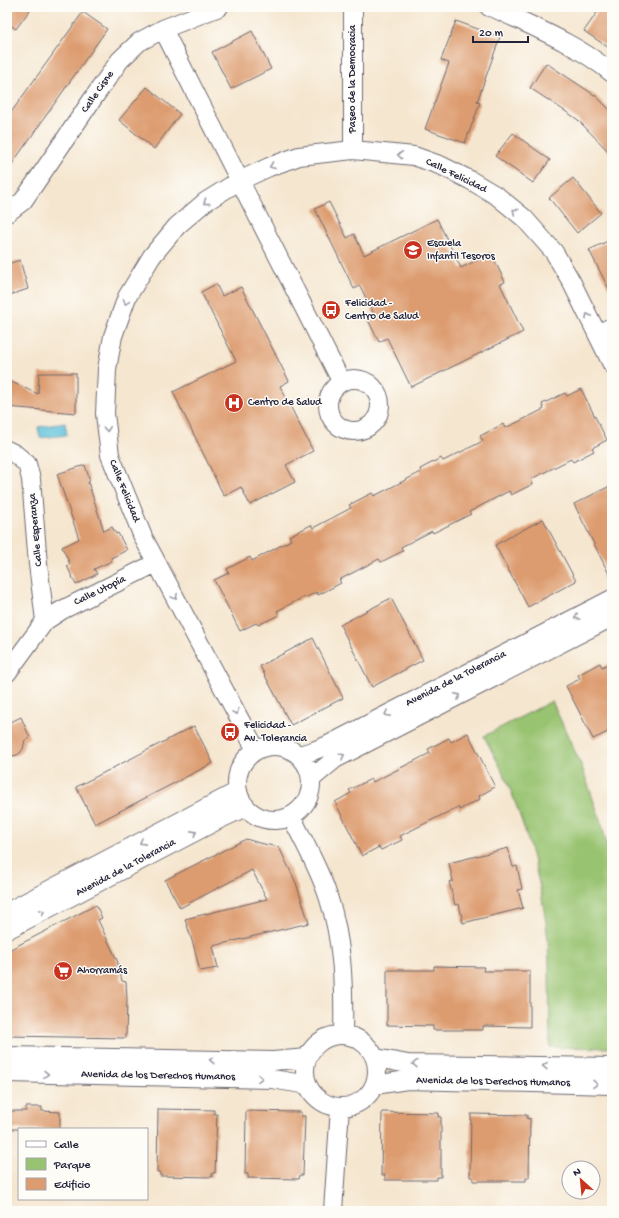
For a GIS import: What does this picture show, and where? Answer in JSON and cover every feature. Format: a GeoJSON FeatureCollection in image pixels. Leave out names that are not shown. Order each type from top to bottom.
{"type":"FeatureCollection","features":[{"type":"Feature","properties":{"kind":"street","name":"Calle Cisne"},"geometry":{"type":"LineString","coordinates":[[7,213],[23,201],[120,60],[139,42],[163,29],[218,7]]}},
{"type":"Feature","properties":{"kind":"street","name":"Paseo de la Democracia"},"geometry":{"type":"LineString","coordinates":[[353,7],[354,150]]}},
{"type":"Feature","properties":{"kind":"street"},"geometry":{"type":"LineString","coordinates":[[489,7],[554,37],[598,62],[612,73]]}},
{"type":"Feature","properties":{"kind":"street"},"geometry":{"type":"LineString","coordinates":[[163,29],[342,381]]}},
{"type":"Feature","properties":{"kind":"street","name":"Calle Felicidad"},"geometry":{"type":"LineString","coordinates":[[256,750],[140,531],[110,455],[105,414],[107,369],[113,336],[127,298],[152,256],[177,226],[205,202],[239,181],[269,167],[299,156],[354,150],[414,156],[442,166],[470,180],[497,196],[524,218],[554,252],[571,281],[604,330],[612,364]]}},
{"type":"Feature","properties":{"kind":"street","name":"Calle Esperanza"},"geometry":{"type":"LineString","coordinates":[[7,450],[15,454],[26,464],[31,479],[38,564],[45,621]]}},
{"type":"Feature","properties":{"kind":"street","name":"Calle Utopía"},"geometry":{"type":"LineString","coordinates":[[45,621],[62,610],[156,563]]}},
{"type":"Feature","properties":{"kind":"street","name":"Avenida de la Tolerancia"},"geometry":{"type":"LineString","coordinates":[[299,755],[328,745],[612,599]]}},
{"type":"Feature","properties":{"kind":"street","name":"Avenida de la Tolerancia"},"geometry":{"type":"LineString","coordinates":[[311,779],[336,759],[612,617]]}},
{"type":"Feature","properties":{"kind":"street"},"geometry":{"type":"LineString","coordinates":[[7,673],[45,621]]}},
{"type":"Feature","properties":{"kind":"street"},"geometry":{"type":"LineString","coordinates":[[271,746],[286,747],[299,755],[310,770],[311,779],[310,794],[302,807],[291,816],[275,820],[259,817],[246,807],[238,791],[238,775],[244,760],[256,750],[271,746]]}},
{"type":"Feature","properties":{"kind":"street","name":"Avenida de la Tolerancia"},"geometry":{"type":"LineString","coordinates":[[7,912],[238,791]]}},
{"type":"Feature","properties":{"kind":"street","name":"Avenida de la Tolerancia"},"geometry":{"type":"LineString","coordinates":[[7,930],[218,820],[246,807]]}},
{"type":"Feature","properties":{"kind":"street"},"geometry":{"type":"LineString","coordinates":[[291,816],[313,858],[328,896],[338,937],[343,979],[343,1035]]}},
{"type":"Feature","properties":{"kind":"street"},"geometry":{"type":"LineString","coordinates":[[343,1035],[358,1039],[369,1047],[376,1058],[378,1073],[375,1085],[366,1098],[353,1105],[340,1108],[326,1104],[314,1095],[308,1085],[305,1072],[307,1058],[316,1045],[328,1037],[343,1035]]}},
{"type":"Feature","properties":{"kind":"street","name":"Avenida de los Derechos Humanos"},"geometry":{"type":"LineString","coordinates":[[7,1056],[273,1061],[307,1058]]}},
{"type":"Feature","properties":{"kind":"street"},"geometry":{"type":"LineString","coordinates":[[376,1058],[408,1064],[612,1067]]}},
{"type":"Feature","properties":{"kind":"street","name":"Avenida de los Derechos Humanos"},"geometry":{"type":"LineString","coordinates":[[7,1073],[272,1079],[308,1085]]}},
{"type":"Feature","properties":{"kind":"street","name":"Avenida de los Derechos Humanos"},"geometry":{"type":"LineString","coordinates":[[375,1085],[407,1080],[612,1085]]}},
{"type":"Feature","properties":{"kind":"street"},"geometry":{"type":"LineString","coordinates":[[333,1211],[340,1108]]}},
{"type":"Feature","properties":{"kind":"green space"},"geometry":{"type":"Polygon","coordinates":[[[552,701],[582,767],[602,825],[612,866],[612,1048],[550,1047],[548,941],[546,920],[538,879],[514,798],[484,736],[552,701]]]}},
{"type":"Feature","properties":{"kind":"water"},"geometry":{"type":"Polygon","coordinates":[[[65,423],[67,435],[40,438],[38,427],[65,423]]]}},
{"type":"Feature","properties":{"kind":"building"},"geometry":{"type":"Polygon","coordinates":[[[7,7],[32,7],[16,29],[7,23],[7,7]]]}},
{"type":"Feature","properties":{"kind":"building"},"geometry":{"type":"Polygon","coordinates":[[[601,7],[612,7],[612,50],[584,31],[601,7]]]}},
{"type":"Feature","properties":{"kind":"building"},"geometry":{"type":"Polygon","coordinates":[[[83,12],[107,29],[7,171],[7,118],[83,12]]]}},
{"type":"Feature","properties":{"kind":"building"},"geometry":{"type":"Polygon","coordinates":[[[456,21],[500,37],[477,102],[480,103],[465,143],[425,129],[449,63],[441,60],[456,21]]]}},
{"type":"Feature","properties":{"kind":"building"},"geometry":{"type":"Polygon","coordinates":[[[252,31],[271,69],[231,89],[212,52],[252,31]]]}},
{"type":"Feature","properties":{"kind":"building"},"geometry":{"type":"Polygon","coordinates":[[[546,63],[596,96],[612,112],[612,155],[577,119],[530,88],[546,63]]]}},
{"type":"Feature","properties":{"kind":"building"},"geometry":{"type":"Polygon","coordinates":[[[147,87],[180,114],[154,149],[119,120],[147,87]]]}},
{"type":"Feature","properties":{"kind":"building"},"geometry":{"type":"Polygon","coordinates":[[[513,133],[550,160],[533,183],[495,156],[513,133]]]}},
{"type":"Feature","properties":{"kind":"building"},"geometry":{"type":"Polygon","coordinates":[[[573,178],[601,213],[577,233],[549,198],[573,178]]]}},
{"type":"Feature","properties":{"kind":"building"},"geometry":{"type":"Polygon","coordinates":[[[329,202],[347,238],[354,234],[364,255],[437,219],[461,268],[491,253],[505,282],[500,284],[523,332],[411,387],[387,338],[379,342],[368,320],[375,316],[360,286],[354,289],[315,209],[329,202]]]}},
{"type":"Feature","properties":{"kind":"building"},"geometry":{"type":"Polygon","coordinates":[[[612,239],[612,295],[589,250],[612,239]]]}},
{"type":"Feature","properties":{"kind":"building"},"geometry":{"type":"Polygon","coordinates":[[[20,260],[28,289],[7,296],[7,264],[20,260]]]}},
{"type":"Feature","properties":{"kind":"building","name":"Centro de Salud"},"geometry":{"type":"Polygon","coordinates":[[[216,284],[222,296],[241,287],[289,381],[280,386],[313,451],[286,465],[295,482],[250,505],[241,487],[224,496],[173,392],[236,361],[201,292],[216,284]]]}},
{"type":"Feature","properties":{"kind":"building"},"geometry":{"type":"Polygon","coordinates":[[[39,373],[76,373],[76,413],[7,407],[7,380],[38,394],[39,373]]]}},
{"type":"Feature","properties":{"kind":"building"},"geometry":{"type":"Polygon","coordinates":[[[581,389],[607,440],[592,448],[594,451],[573,462],[571,459],[531,479],[533,484],[511,495],[509,491],[469,512],[471,514],[433,533],[432,531],[401,547],[403,551],[381,562],[379,559],[339,580],[341,583],[318,595],[317,592],[305,598],[304,597],[277,611],[279,615],[258,625],[256,623],[240,631],[214,580],[229,573],[227,569],[250,557],[252,561],[291,540],[289,536],[311,525],[313,528],[351,508],[349,505],[372,493],[374,496],[421,472],[420,469],[441,458],[443,461],[483,441],[480,436],[503,424],[505,428],[544,409],[542,404],[565,393],[567,396],[581,389]]]}},
{"type":"Feature","properties":{"kind":"building"},"geometry":{"type":"Polygon","coordinates":[[[85,465],[90,481],[88,482],[104,531],[112,527],[116,534],[118,533],[127,550],[111,558],[112,561],[94,569],[97,574],[76,585],[67,566],[70,564],[62,547],[79,539],[57,474],[85,465]]]}},
{"type":"Feature","properties":{"kind":"building"},"geometry":{"type":"Polygon","coordinates":[[[612,485],[612,580],[574,504],[612,485]]]}},
{"type":"Feature","properties":{"kind":"building"},"geometry":{"type":"Polygon","coordinates":[[[543,519],[576,581],[528,607],[495,545],[543,519]]]}},
{"type":"Feature","properties":{"kind":"building"},"geometry":{"type":"Polygon","coordinates":[[[391,598],[423,660],[372,687],[340,625],[391,598]]]}},
{"type":"Feature","properties":{"kind":"building"},"geometry":{"type":"Polygon","coordinates":[[[313,638],[343,698],[291,725],[260,666],[313,638]]]}},
{"type":"Feature","properties":{"kind":"building"},"geometry":{"type":"Polygon","coordinates":[[[612,662],[612,730],[593,739],[566,686],[580,679],[578,675],[600,663],[602,667],[612,662]]]}},
{"type":"Feature","properties":{"kind":"building"},"geometry":{"type":"Polygon","coordinates":[[[21,717],[30,738],[25,740],[23,749],[20,753],[7,757],[7,724],[21,717]]]}},
{"type":"Feature","properties":{"kind":"building"},"geometry":{"type":"Polygon","coordinates":[[[194,726],[213,763],[95,824],[76,787],[194,726]]]}},
{"type":"Feature","properties":{"kind":"building"},"geometry":{"type":"Polygon","coordinates":[[[468,733],[495,787],[479,796],[480,799],[459,810],[458,807],[400,836],[402,840],[381,850],[379,847],[362,856],[335,802],[351,793],[349,790],[371,779],[373,782],[430,753],[428,749],[449,738],[451,742],[468,733]]]}},
{"type":"Feature","properties":{"kind":"building"},"geometry":{"type":"Polygon","coordinates":[[[246,839],[279,847],[296,883],[309,923],[213,946],[218,968],[200,971],[185,919],[267,899],[252,870],[180,908],[165,880],[246,839]]]}},
{"type":"Feature","properties":{"kind":"building"},"geometry":{"type":"Polygon","coordinates":[[[508,848],[513,867],[517,866],[522,889],[518,890],[523,908],[463,923],[459,904],[455,905],[449,882],[453,881],[449,863],[508,848]]]}},
{"type":"Feature","properties":{"kind":"building","name":"Ahorramás"},"geometry":{"type":"Polygon","coordinates":[[[96,905],[102,918],[98,920],[117,960],[122,981],[126,982],[126,1038],[7,1036],[7,951],[96,905]]]}},
{"type":"Feature","properties":{"kind":"building"},"geometry":{"type":"Polygon","coordinates":[[[434,966],[484,967],[483,971],[530,971],[530,1027],[483,1026],[483,1030],[433,1030],[433,1026],[387,1025],[387,970],[434,970],[434,966]]]}},
{"type":"Feature","properties":{"kind":"building"},"geometry":{"type":"Polygon","coordinates":[[[26,1107],[42,1107],[42,1111],[60,1112],[60,1128],[7,1129],[7,1111],[26,1111],[26,1107]]]}},
{"type":"Feature","properties":{"kind":"building"},"geometry":{"type":"Polygon","coordinates":[[[158,1109],[214,1110],[214,1114],[217,1114],[215,1173],[212,1173],[212,1177],[160,1176],[160,1172],[157,1172],[158,1109]]]}},
{"type":"Feature","properties":{"kind":"building"},"geometry":{"type":"Polygon","coordinates":[[[246,1111],[301,1112],[301,1116],[305,1116],[303,1175],[300,1175],[299,1179],[248,1178],[248,1174],[245,1174],[246,1111]]]}},
{"type":"Feature","properties":{"kind":"building"},"geometry":{"type":"Polygon","coordinates":[[[382,1112],[439,1113],[438,1117],[441,1117],[441,1177],[437,1177],[437,1180],[385,1180],[385,1175],[381,1175],[382,1112]]]}},
{"type":"Feature","properties":{"kind":"building"},"geometry":{"type":"Polygon","coordinates":[[[471,1114],[527,1115],[527,1119],[530,1118],[529,1178],[526,1178],[526,1181],[473,1181],[473,1177],[470,1177],[471,1114]]]}},
{"type":"Feature","properties":{"kind":"place","name":"Escuela Infantil Tesoros"},"geometry":{"type":"Point","coordinates":[413,250]}},
{"type":"Feature","properties":{"kind":"place","name":"Felicidad - Centro de Salud"},"geometry":{"type":"Point","coordinates":[331,310]}},
{"type":"Feature","properties":{"kind":"place","name":"Centro de Salud"},"geometry":{"type":"Point","coordinates":[234,403]}},
{"type":"Feature","properties":{"kind":"place","name":"Felicidad - Av. Tolerancia"},"geometry":{"type":"Point","coordinates":[230,732]}},
{"type":"Feature","properties":{"kind":"place","name":"Ahorramás"},"geometry":{"type":"Point","coordinates":[63,971]}}]}
